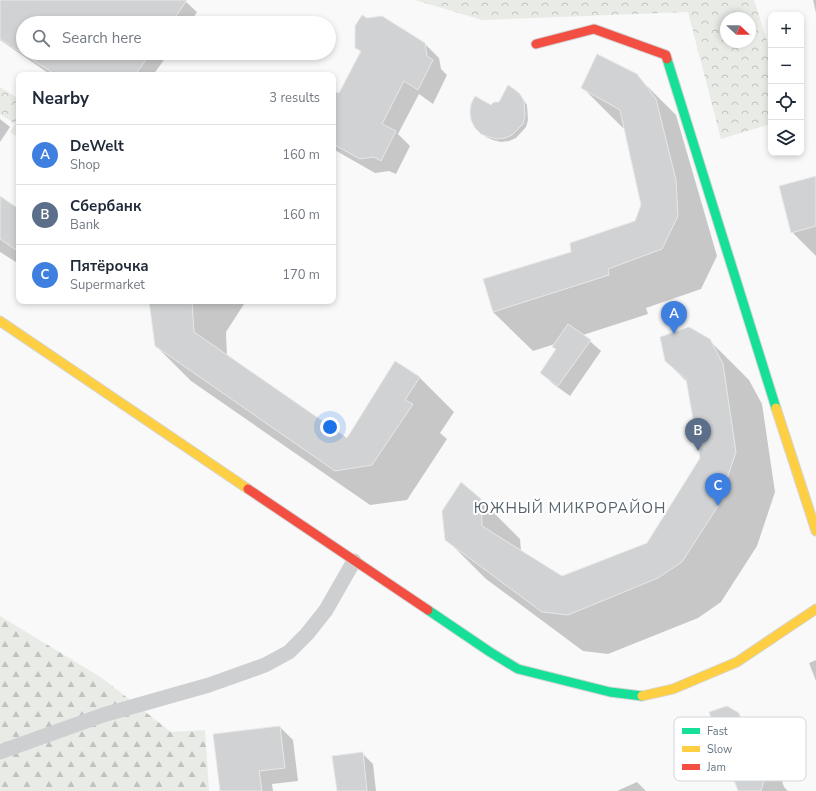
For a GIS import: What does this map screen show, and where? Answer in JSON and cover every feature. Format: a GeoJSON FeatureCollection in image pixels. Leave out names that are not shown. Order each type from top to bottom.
{"type":"FeatureCollection","features":[{"type":"Feature","properties":{"kind":"street"},"geometry":{"type":"LineString","coordinates":[[536,44],[594,29],[666,55],[752,334],[816,531]]}},
{"type":"Feature","properties":{"kind":"street"},"geometry":{"type":"LineString","coordinates":[[0,321],[354,561],[490,652],[518,669],[570,684],[610,692],[645,696],[672,689],[737,662],[816,609]]}},
{"type":"Feature","properties":{"kind":"street"},"geometry":{"type":"LineString","coordinates":[[0,752],[103,716],[209,684],[265,665],[283,656],[308,634],[326,610],[354,561]]}},
{"type":"Feature","properties":{"kind":"green space"},"geometry":{"type":"Polygon","coordinates":[[[415,0],[754,0],[768,44],[768,125],[721,139],[688,12],[482,20],[415,0]]]}},
{"type":"Feature","properties":{"kind":"green space"},"geometry":{"type":"Polygon","coordinates":[[[0,87],[16,97],[16,136],[10,132],[15,124],[0,114],[0,87]]]}},
{"type":"Feature","properties":{"kind":"green space"},"geometry":{"type":"Polygon","coordinates":[[[0,616],[102,678],[171,732],[205,730],[209,791],[0,791],[0,616]]]}},
{"type":"Feature","properties":{"kind":"building"},"geometry":{"type":"Polygon","coordinates":[[[0,0],[187,0],[176,16],[16,16],[16,49],[0,39],[0,0]]]}},
{"type":"Feature","properties":{"kind":"building"},"geometry":{"type":"Polygon","coordinates":[[[362,15],[367,18],[382,16],[425,43],[427,56],[433,60],[418,90],[404,81],[382,124],[396,131],[381,161],[374,157],[360,159],[336,146],[336,92],[339,93],[361,51],[355,48],[355,26],[362,15]]]}},
{"type":"Feature","properties":{"kind":"building"},"geometry":{"type":"Polygon","coordinates":[[[597,54],[637,74],[656,99],[676,180],[678,216],[662,249],[608,269],[609,275],[493,312],[483,279],[571,252],[570,243],[635,221],[641,205],[620,110],[581,88],[597,54]]]}},
{"type":"Feature","properties":{"kind":"building"},"geometry":{"type":"Polygon","coordinates":[[[33,60],[146,60],[137,72],[51,72],[33,60]]]}},
{"type":"Feature","properties":{"kind":"building"},"geometry":{"type":"Polygon","coordinates":[[[508,85],[520,94],[524,101],[525,116],[523,124],[512,135],[505,138],[497,139],[481,134],[475,128],[471,120],[471,104],[475,96],[491,105],[494,102],[499,102],[508,85]]]}},
{"type":"Feature","properties":{"kind":"building"},"geometry":{"type":"Polygon","coordinates":[[[816,176],[816,226],[791,233],[779,186],[816,176]]]}},
{"type":"Feature","properties":{"kind":"building"},"geometry":{"type":"Polygon","coordinates":[[[0,196],[16,207],[16,250],[0,239],[0,196]]]}},
{"type":"Feature","properties":{"kind":"building"},"geometry":{"type":"Polygon","coordinates":[[[149,304],[192,304],[194,332],[347,438],[395,361],[420,377],[405,400],[413,404],[372,465],[335,471],[155,346],[149,304]]]}},
{"type":"Feature","properties":{"kind":"building"},"geometry":{"type":"Polygon","coordinates":[[[568,324],[591,340],[558,386],[540,373],[556,349],[552,347],[568,324]]]}},
{"type":"Feature","properties":{"kind":"building"},"geometry":{"type":"Polygon","coordinates":[[[689,327],[710,339],[723,364],[736,452],[718,506],[682,562],[658,578],[568,615],[542,612],[445,540],[442,511],[461,482],[481,499],[482,526],[562,576],[647,543],[700,458],[686,379],[665,361],[660,337],[689,327]]]}},
{"type":"Feature","properties":{"kind":"building"},"geometry":{"type":"Polygon","coordinates":[[[727,706],[739,713],[740,717],[711,717],[709,712],[727,706]]]}},
{"type":"Feature","properties":{"kind":"building"},"geometry":{"type":"Polygon","coordinates":[[[280,726],[285,768],[259,771],[262,791],[220,791],[213,734],[280,726]]]}},
{"type":"Feature","properties":{"kind":"building"},"geometry":{"type":"Polygon","coordinates":[[[363,752],[367,791],[337,791],[332,756],[363,752]]]}},
{"type":"Feature","properties":{"kind":"building"},"geometry":{"type":"Polygon","coordinates":[[[734,781],[764,781],[761,791],[738,791],[734,781]]]}},
{"type":"Feature","properties":{"kind":"traffic: fast"},"geometry":{"type":"LineString","coordinates":[[667,59],[776,408]]}},
{"type":"Feature","properties":{"kind":"traffic: fast"},"geometry":{"type":"LineString","coordinates":[[428,610],[518,669],[610,692],[642,696]]}},
{"type":"Feature","properties":{"kind":"traffic: slow"},"geometry":{"type":"LineString","coordinates":[[0,321],[248,489]]}},
{"type":"Feature","properties":{"kind":"traffic: slow"},"geometry":{"type":"LineString","coordinates":[[776,408],[816,531]]}},
{"type":"Feature","properties":{"kind":"traffic: slow"},"geometry":{"type":"LineString","coordinates":[[642,696],[673,689],[737,662],[816,609]]}},
{"type":"Feature","properties":{"kind":"traffic: jam"},"geometry":{"type":"LineString","coordinates":[[536,44],[594,29],[666,55],[667,59]]}},
{"type":"Feature","properties":{"kind":"traffic: jam"},"geometry":{"type":"LineString","coordinates":[[248,489],[428,610]]}},
{"type":"Feature","properties":{"kind":"place","name":"DeWelt"},"geometry":{"type":"Point","coordinates":[674,334]}},
{"type":"Feature","properties":{"kind":"place","name":"Сбербанк"},"geometry":{"type":"Point","coordinates":[698,451]}},
{"type":"Feature","properties":{"kind":"place","name":"Пятёрочка"},"geometry":{"type":"Point","coordinates":[718,506]}},
{"type":"Feature","properties":{"kind":"district","name":"ЮЖНЫЙ МИКРОРАЙОН"},"geometry":{"type":"Point","coordinates":[570,508]}}]}
